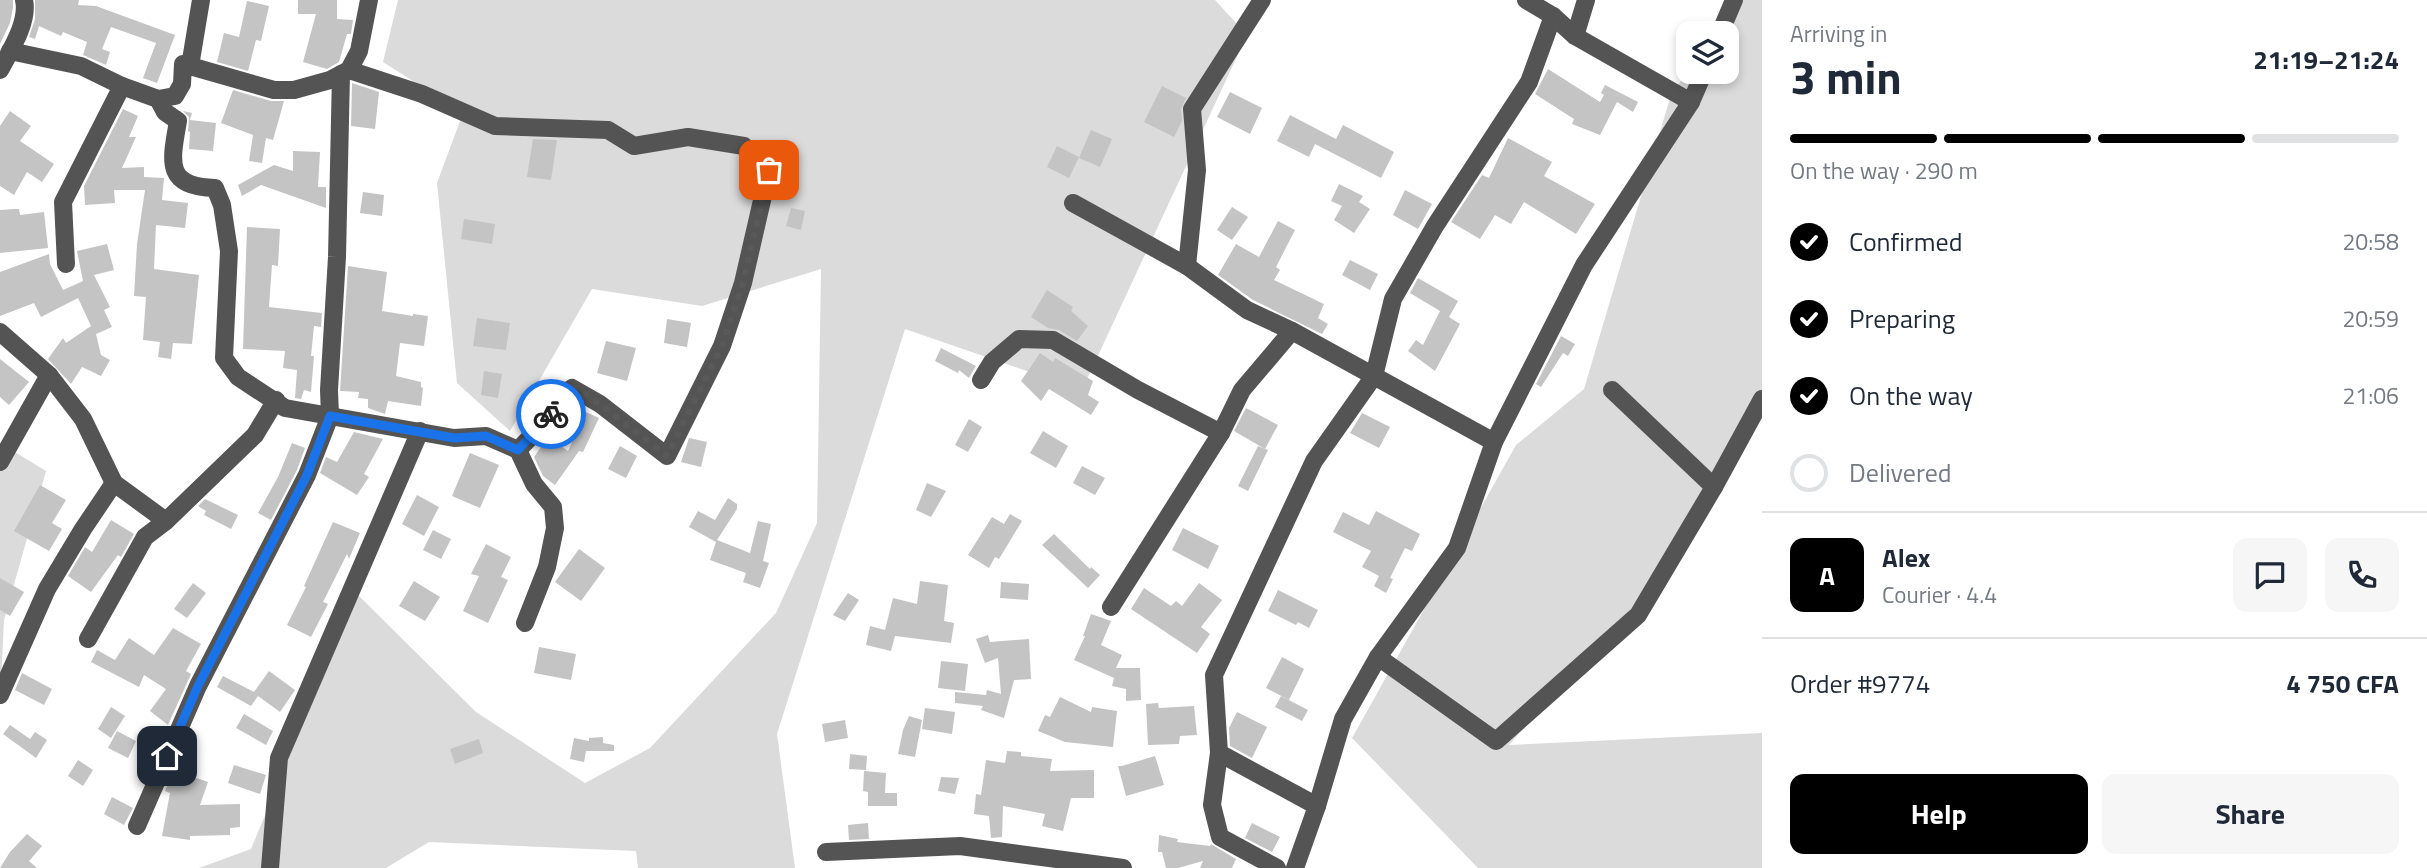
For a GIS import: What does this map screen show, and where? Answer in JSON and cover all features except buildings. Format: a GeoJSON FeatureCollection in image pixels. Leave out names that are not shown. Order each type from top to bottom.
{"type":"FeatureCollection","features":[{"type":"Feature","properties":{"kind":"street"},"geometry":{"type":"LineString","coordinates":[[0,70],[26,10],[24,0]]}},
{"type":"Feature","properties":{"kind":"street"},"geometry":{"type":"LineString","coordinates":[[190,66],[201,0]]}},
{"type":"Feature","properties":{"kind":"street"},"geometry":{"type":"LineString","coordinates":[[137,826],[198,686],[307,475],[330,416],[329,390],[345,72],[359,51],[369,0]]}},
{"type":"Feature","properties":{"kind":"street"},"geometry":{"type":"LineString","coordinates":[[1187,266],[1197,170],[1192,109],[1262,0]]}},
{"type":"Feature","properties":{"kind":"street"},"geometry":{"type":"LineString","coordinates":[[1527,0],[1553,16],[1575,36],[1691,102]]}},
{"type":"Feature","properties":{"kind":"street"},"geometry":{"type":"LineString","coordinates":[[1575,36],[1586,0]]}},
{"type":"Feature","properties":{"kind":"street"},"geometry":{"type":"LineString","coordinates":[[1725,21],[1734,0]]}},
{"type":"Feature","properties":{"kind":"street"},"geometry":{"type":"LineString","coordinates":[[1277,868],[1220,837],[1212,805],[1219,753],[1214,675],[1314,461],[1374,376],[1393,299],[1435,226],[1529,82],[1553,16]]}},
{"type":"Feature","properties":{"kind":"street"},"geometry":{"type":"LineString","coordinates":[[10,51],[81,66],[122,86],[158,99],[175,96],[182,84],[183,64],[274,90],[294,90],[345,72],[422,94],[495,126],[608,130],[634,146],[688,137],[744,146],[769,170],[743,283],[722,346],[667,456],[600,404],[572,387],[561,396],[547,420],[518,450]]}},
{"type":"Feature","properties":{"kind":"street"},"geometry":{"type":"LineString","coordinates":[[1295,868],[1343,719],[1378,657],[1457,548],[1494,442],[1584,265],[1691,102],[1699,84]]}},
{"type":"Feature","properties":{"kind":"street"},"geometry":{"type":"LineString","coordinates":[[66,264],[63,202],[122,86]]}},
{"type":"Feature","properties":{"kind":"street"},"geometry":{"type":"LineString","coordinates":[[158,99],[165,112],[178,121],[172,166],[179,177],[195,188],[215,188],[222,205],[229,251],[223,358],[238,377],[285,408],[454,438],[486,436],[518,450],[534,484],[552,507],[555,528],[547,567],[525,623]]}},
{"type":"Feature","properties":{"kind":"street"},"geometry":{"type":"LineString","coordinates":[[1073,203],[1187,266],[1247,310],[1292,331],[1494,442]]}},
{"type":"Feature","properties":{"kind":"street"},"geometry":{"type":"LineString","coordinates":[[1111,607],[1221,433],[1241,390],[1292,331]]}},
{"type":"Feature","properties":{"kind":"street"},"geometry":{"type":"LineString","coordinates":[[0,332],[49,375],[83,419],[114,483],[166,521]]}},
{"type":"Feature","properties":{"kind":"street"},"geometry":{"type":"LineString","coordinates":[[981,380],[992,362],[1019,339],[1052,340],[1138,390],[1221,433]]}},
{"type":"Feature","properties":{"kind":"street"},"geometry":{"type":"LineString","coordinates":[[0,462],[49,375]]}},
{"type":"Feature","properties":{"kind":"street"},"geometry":{"type":"LineString","coordinates":[[1612,390],[1714,487]]}},
{"type":"Feature","properties":{"kind":"street"},"geometry":{"type":"LineString","coordinates":[[1378,657],[1496,741],[1638,615],[1714,487],[1762,398]]}},
{"type":"Feature","properties":{"kind":"street"},"geometry":{"type":"LineString","coordinates":[[88,639],[145,537],[166,521],[255,435],[276,400]]}},
{"type":"Feature","properties":{"kind":"street"},"geometry":{"type":"LineString","coordinates":[[270,868],[279,758],[420,431]]}},
{"type":"Feature","properties":{"kind":"street"},"geometry":{"type":"LineString","coordinates":[[0,695],[47,589],[114,483]]}},
{"type":"Feature","properties":{"kind":"street"},"geometry":{"type":"LineString","coordinates":[[1219,753],[1317,806]]}},
{"type":"Feature","properties":{"kind":"street"},"geometry":{"type":"LineString","coordinates":[[826,852],[960,846],[1123,868]]}},
{"type":"Feature","properties":{"kind":"shaded area"},"geometry":{"type":"Polygon","coordinates":[[[398,0],[1215,0],[1247,35],[1082,390],[905,329],[777,734],[795,868],[638,868],[636,851],[429,842],[386,868],[199,868],[251,849],[357,594],[476,712],[585,783],[650,748],[776,613],[817,523],[821,269],[702,306],[592,289],[510,431],[457,383],[437,183],[463,113],[383,62],[398,0]]]}},
{"type":"Feature","properties":{"kind":"shaded area"},"geometry":{"type":"Polygon","coordinates":[[[1730,0],[1762,0],[1762,389],[1752,429],[1630,610],[1509,745],[1762,733],[1762,868],[1478,868],[1352,738],[1516,445],[1584,389],[1670,98],[1679,84],[1739,84],[1739,21],[1717,21],[1730,0]]]}},
{"type":"Feature","properties":{"kind":"shaded area"},"geometry":{"type":"Polygon","coordinates":[[[0,443],[46,471],[4,620],[0,701],[0,443]]]}},
{"type":"Feature","properties":{"kind":"way so far"},"geometry":{"type":"LineString","coordinates":[[551,414],[561,396],[572,387],[600,404],[667,456],[722,346],[743,283],[769,170]]}},
{"type":"Feature","properties":{"kind":"route"},"geometry":{"type":"LineString","coordinates":[[167,756],[198,686],[307,475],[330,416],[454,438],[486,436],[518,450],[551,414]]}}]}
